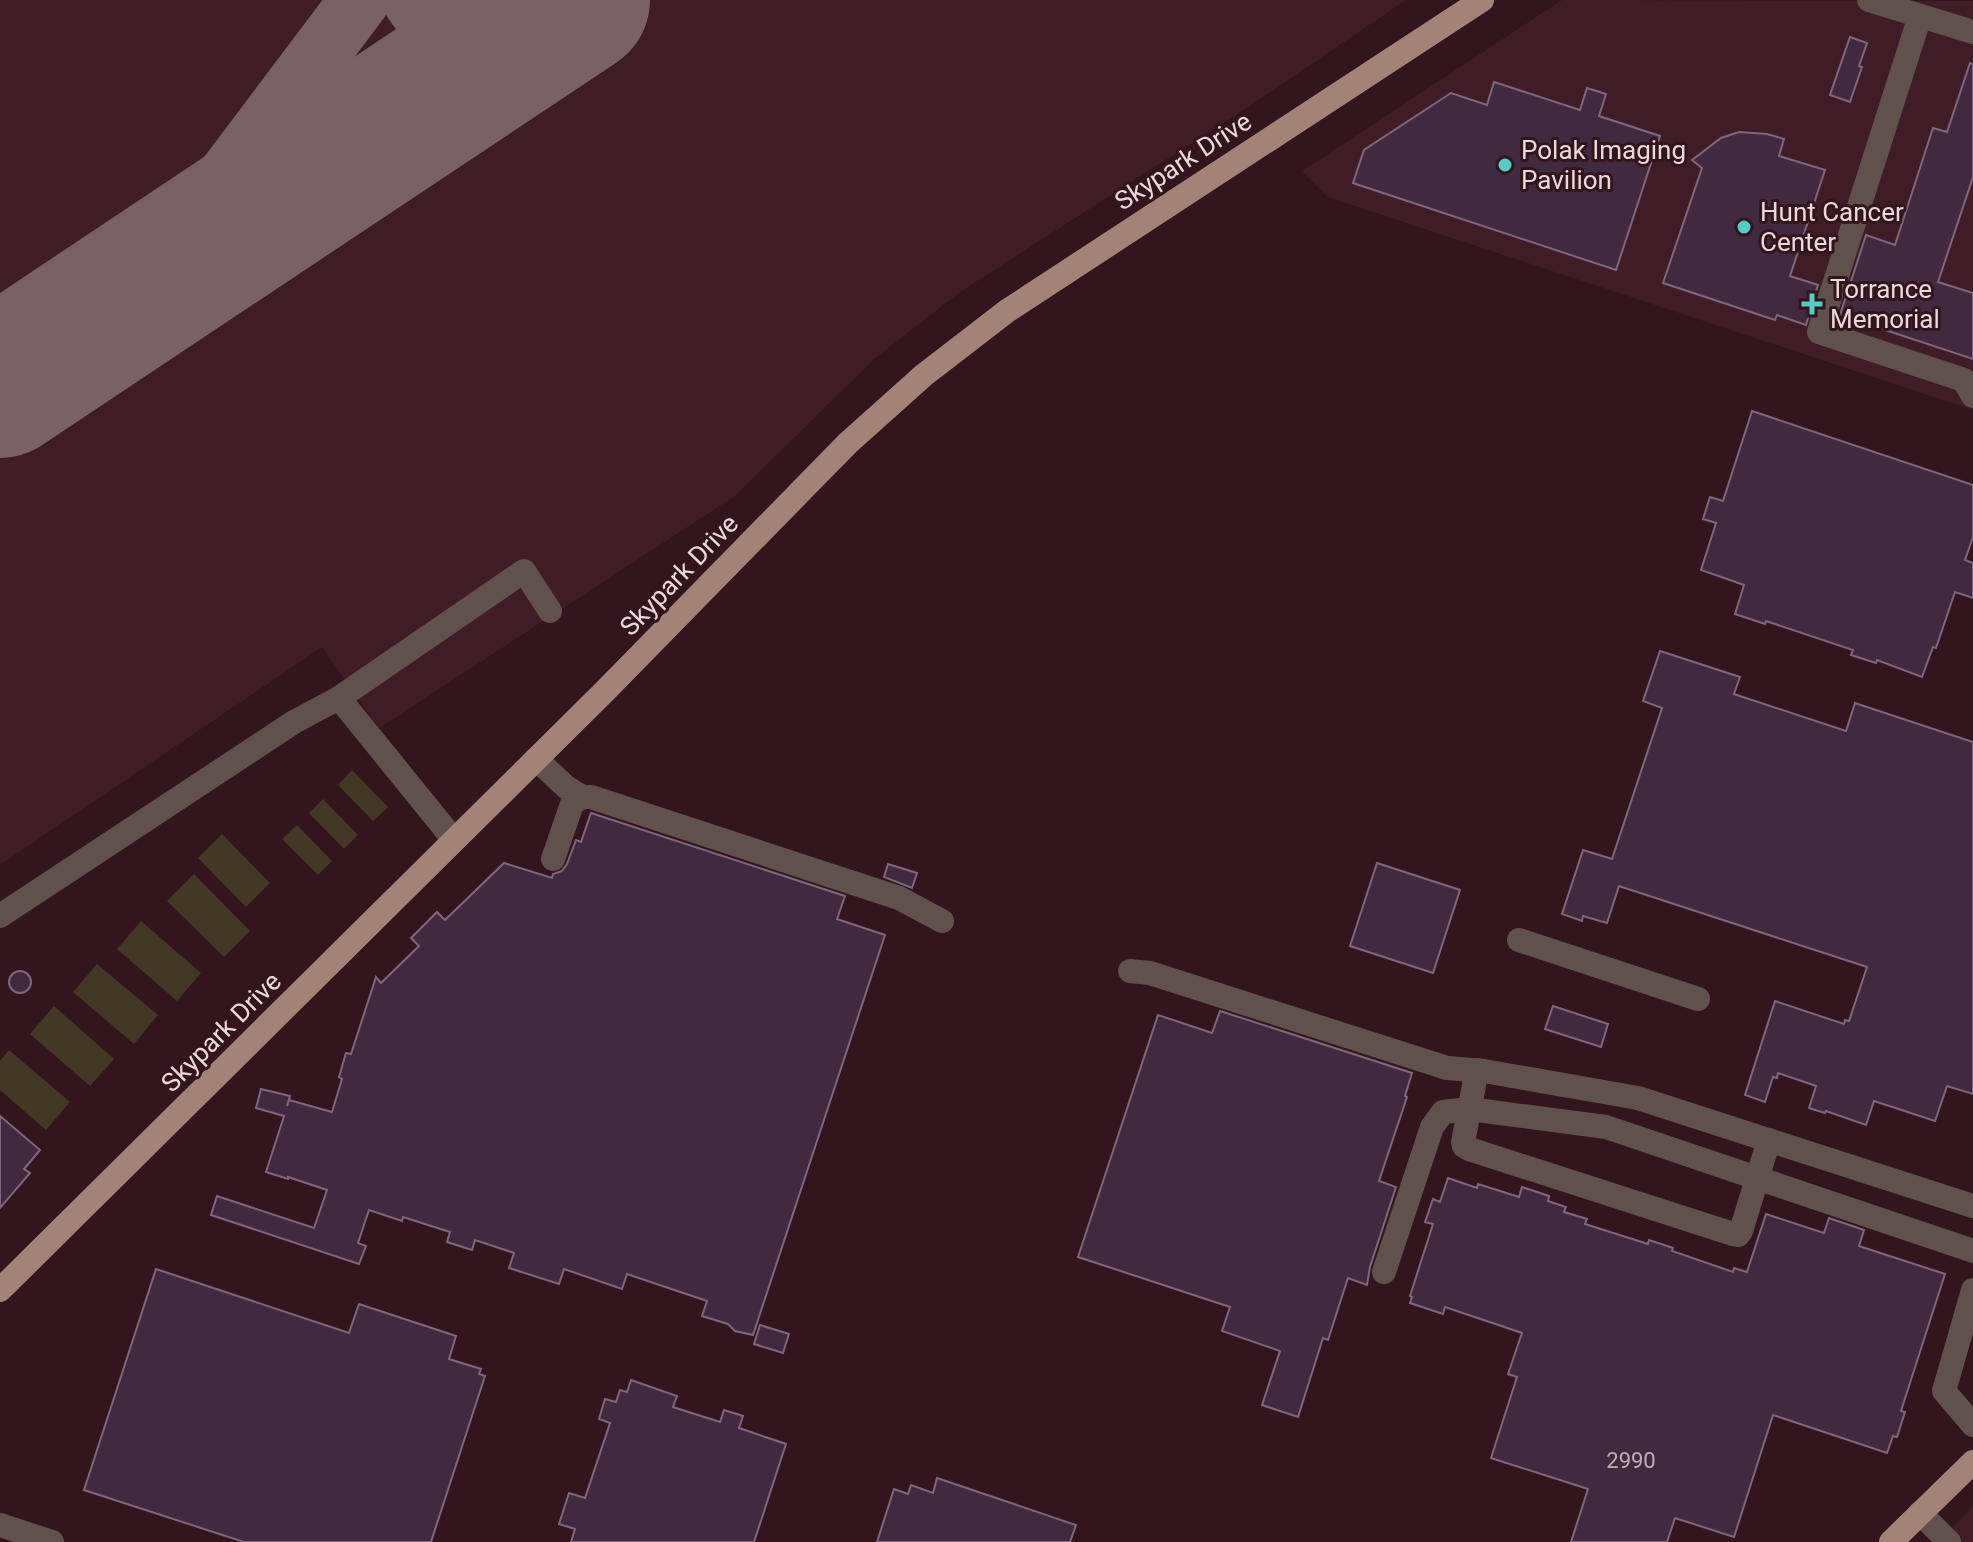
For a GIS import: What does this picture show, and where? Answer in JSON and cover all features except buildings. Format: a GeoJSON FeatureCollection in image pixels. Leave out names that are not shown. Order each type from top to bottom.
{"type":"FeatureCollection","features":[{"type":"Feature","properties":{"kind":"main road","name":"Skypark Drive"},"geometry":{"type":"LineString","coordinates":[[0,1290],[536,759],[848,443],[924,375],[1007,311],[1482,0]]}},
{"type":"Feature","properties":{"kind":"main road"},"geometry":{"type":"LineString","coordinates":[[1891,1542],[1973,1463]]}},
{"type":"Feature","properties":{"kind":"street"},"geometry":{"type":"LineString","coordinates":[[1869,0],[1973,32]]}},
{"type":"Feature","properties":{"kind":"street"},"geometry":{"type":"LineString","coordinates":[[1920,16],[1819,332],[1964,380],[1973,396]]}},
{"type":"Feature","properties":{"kind":"street"},"geometry":{"type":"LineString","coordinates":[[0,916],[294,722],[339,698],[524,571],[550,611]]}},
{"type":"Feature","properties":{"kind":"street"},"geometry":{"type":"LineString","coordinates":[[339,698],[454,840]]}},
{"type":"Feature","properties":{"kind":"street"},"geometry":{"type":"LineString","coordinates":[[536,759],[566,787],[582,797],[591,797],[899,898],[942,921]]}},
{"type":"Feature","properties":{"kind":"street"},"geometry":{"type":"LineString","coordinates":[[553,859],[572,804],[582,797]]}},
{"type":"Feature","properties":{"kind":"street"},"geometry":{"type":"LineString","coordinates":[[1519,940],[1698,999]]}},
{"type":"Feature","properties":{"kind":"street"},"geometry":{"type":"LineString","coordinates":[[1130,971],[1150,973],[1447,1068],[1477,1070],[1638,1098],[1973,1206]]}},
{"type":"Feature","properties":{"kind":"street"},"geometry":{"type":"LineString","coordinates":[[1477,1070],[1464,1146],[1733,1234],[1738,1235],[1741,1231],[1769,1140]]}},
{"type":"Feature","properties":{"kind":"street"},"geometry":{"type":"LineString","coordinates":[[1384,1272],[1432,1127],[1443,1112],[1469,1109],[1606,1127],[1973,1251]]}},
{"type":"Feature","properties":{"kind":"street"},"geometry":{"type":"LineString","coordinates":[[1973,1290],[1944,1391],[1973,1425]]}},
{"type":"Feature","properties":{"kind":"street"},"geometry":{"type":"LineString","coordinates":[[1920,1513],[1949,1542]]}},
{"type":"Feature","properties":{"kind":"street"},"geometry":{"type":"LineString","coordinates":[[0,1525],[52,1542]]}},
{"type":"Feature","properties":{"kind":"shaded area"},"geometry":{"type":"Polygon","coordinates":[[[0,0],[1406,0],[1251,105],[960,292],[873,360],[735,496],[379,728],[322,647],[0,865],[0,0]]]}},
{"type":"Feature","properties":{"kind":"shaded area","name":"Torrance Memorial"},"geometry":{"type":"Polygon","coordinates":[[[1562,0],[1973,1],[1973,410],[1328,197],[1302,171],[1562,0]]]}},
{"type":"Feature","properties":{"kind":"shaded area"},"geometry":{"type":"Polygon","coordinates":[[[352,770],[388,807],[373,821],[338,785],[352,770]]]}},
{"type":"Feature","properties":{"kind":"shaded area"},"geometry":{"type":"Polygon","coordinates":[[[323,799],[358,835],[344,849],[309,813],[323,799]]]}},
{"type":"Feature","properties":{"kind":"shaded area"},"geometry":{"type":"Polygon","coordinates":[[[297,825],[332,861],[318,875],[282,839],[297,825]]]}},
{"type":"Feature","properties":{"kind":"shaded area"},"geometry":{"type":"Polygon","coordinates":[[[222,834],[270,883],[246,907],[198,858],[222,834]]]}},
{"type":"Feature","properties":{"kind":"shaded area"},"geometry":{"type":"Polygon","coordinates":[[[194,874],[250,931],[224,957],[167,901],[194,874]]]}},
{"type":"Feature","properties":{"kind":"shaded area"},"geometry":{"type":"Polygon","coordinates":[[[141,921],[201,973],[177,1001],[117,949],[141,921]]]}},
{"type":"Feature","properties":{"kind":"shaded area"},"geometry":{"type":"Polygon","coordinates":[[[97,964],[158,1015],[134,1044],[73,992],[97,964]]]}},
{"type":"Feature","properties":{"kind":"shaded area"},"geometry":{"type":"Polygon","coordinates":[[[54,1006],[114,1059],[90,1086],[30,1034],[54,1006]]]}},
{"type":"Feature","properties":{"kind":"shaded area"},"geometry":{"type":"Polygon","coordinates":[[[9,1050],[70,1102],[46,1130],[0,1090],[0,1061],[9,1050]]]}},
{"type":"Feature","properties":{"kind":"shaded area"},"geometry":{"type":"Polygon","coordinates":[[[1973,1507],[1973,1542],[1938,1542],[1973,1507]]]}},
{"type":"Feature","properties":{"kind":"taxiway"},"geometry":{"type":"LineString","coordinates":[[143,288],[360,0]]}},
{"type":"Feature","properties":{"kind":"taxiway"},"geometry":{"type":"LineString","coordinates":[[412,0],[433,25],[455,37],[513,41]]}},
{"type":"Feature","properties":{"kind":"runway"},"geometry":{"type":"LineString","coordinates":[[0,383],[575,0]]}},
{"type":"Feature","properties":{"kind":"place","name":"Polak Imaging Pavilion"},"geometry":{"type":"Point","coordinates":[1505,165]}},
{"type":"Feature","properties":{"kind":"place","name":"Hunt Cancer Center"},"geometry":{"type":"Point","coordinates":[1744,227]}},
{"type":"Feature","properties":{"kind":"place","name":"Torrance Memorial"},"geometry":{"type":"Point","coordinates":[1812,304]}}]}
